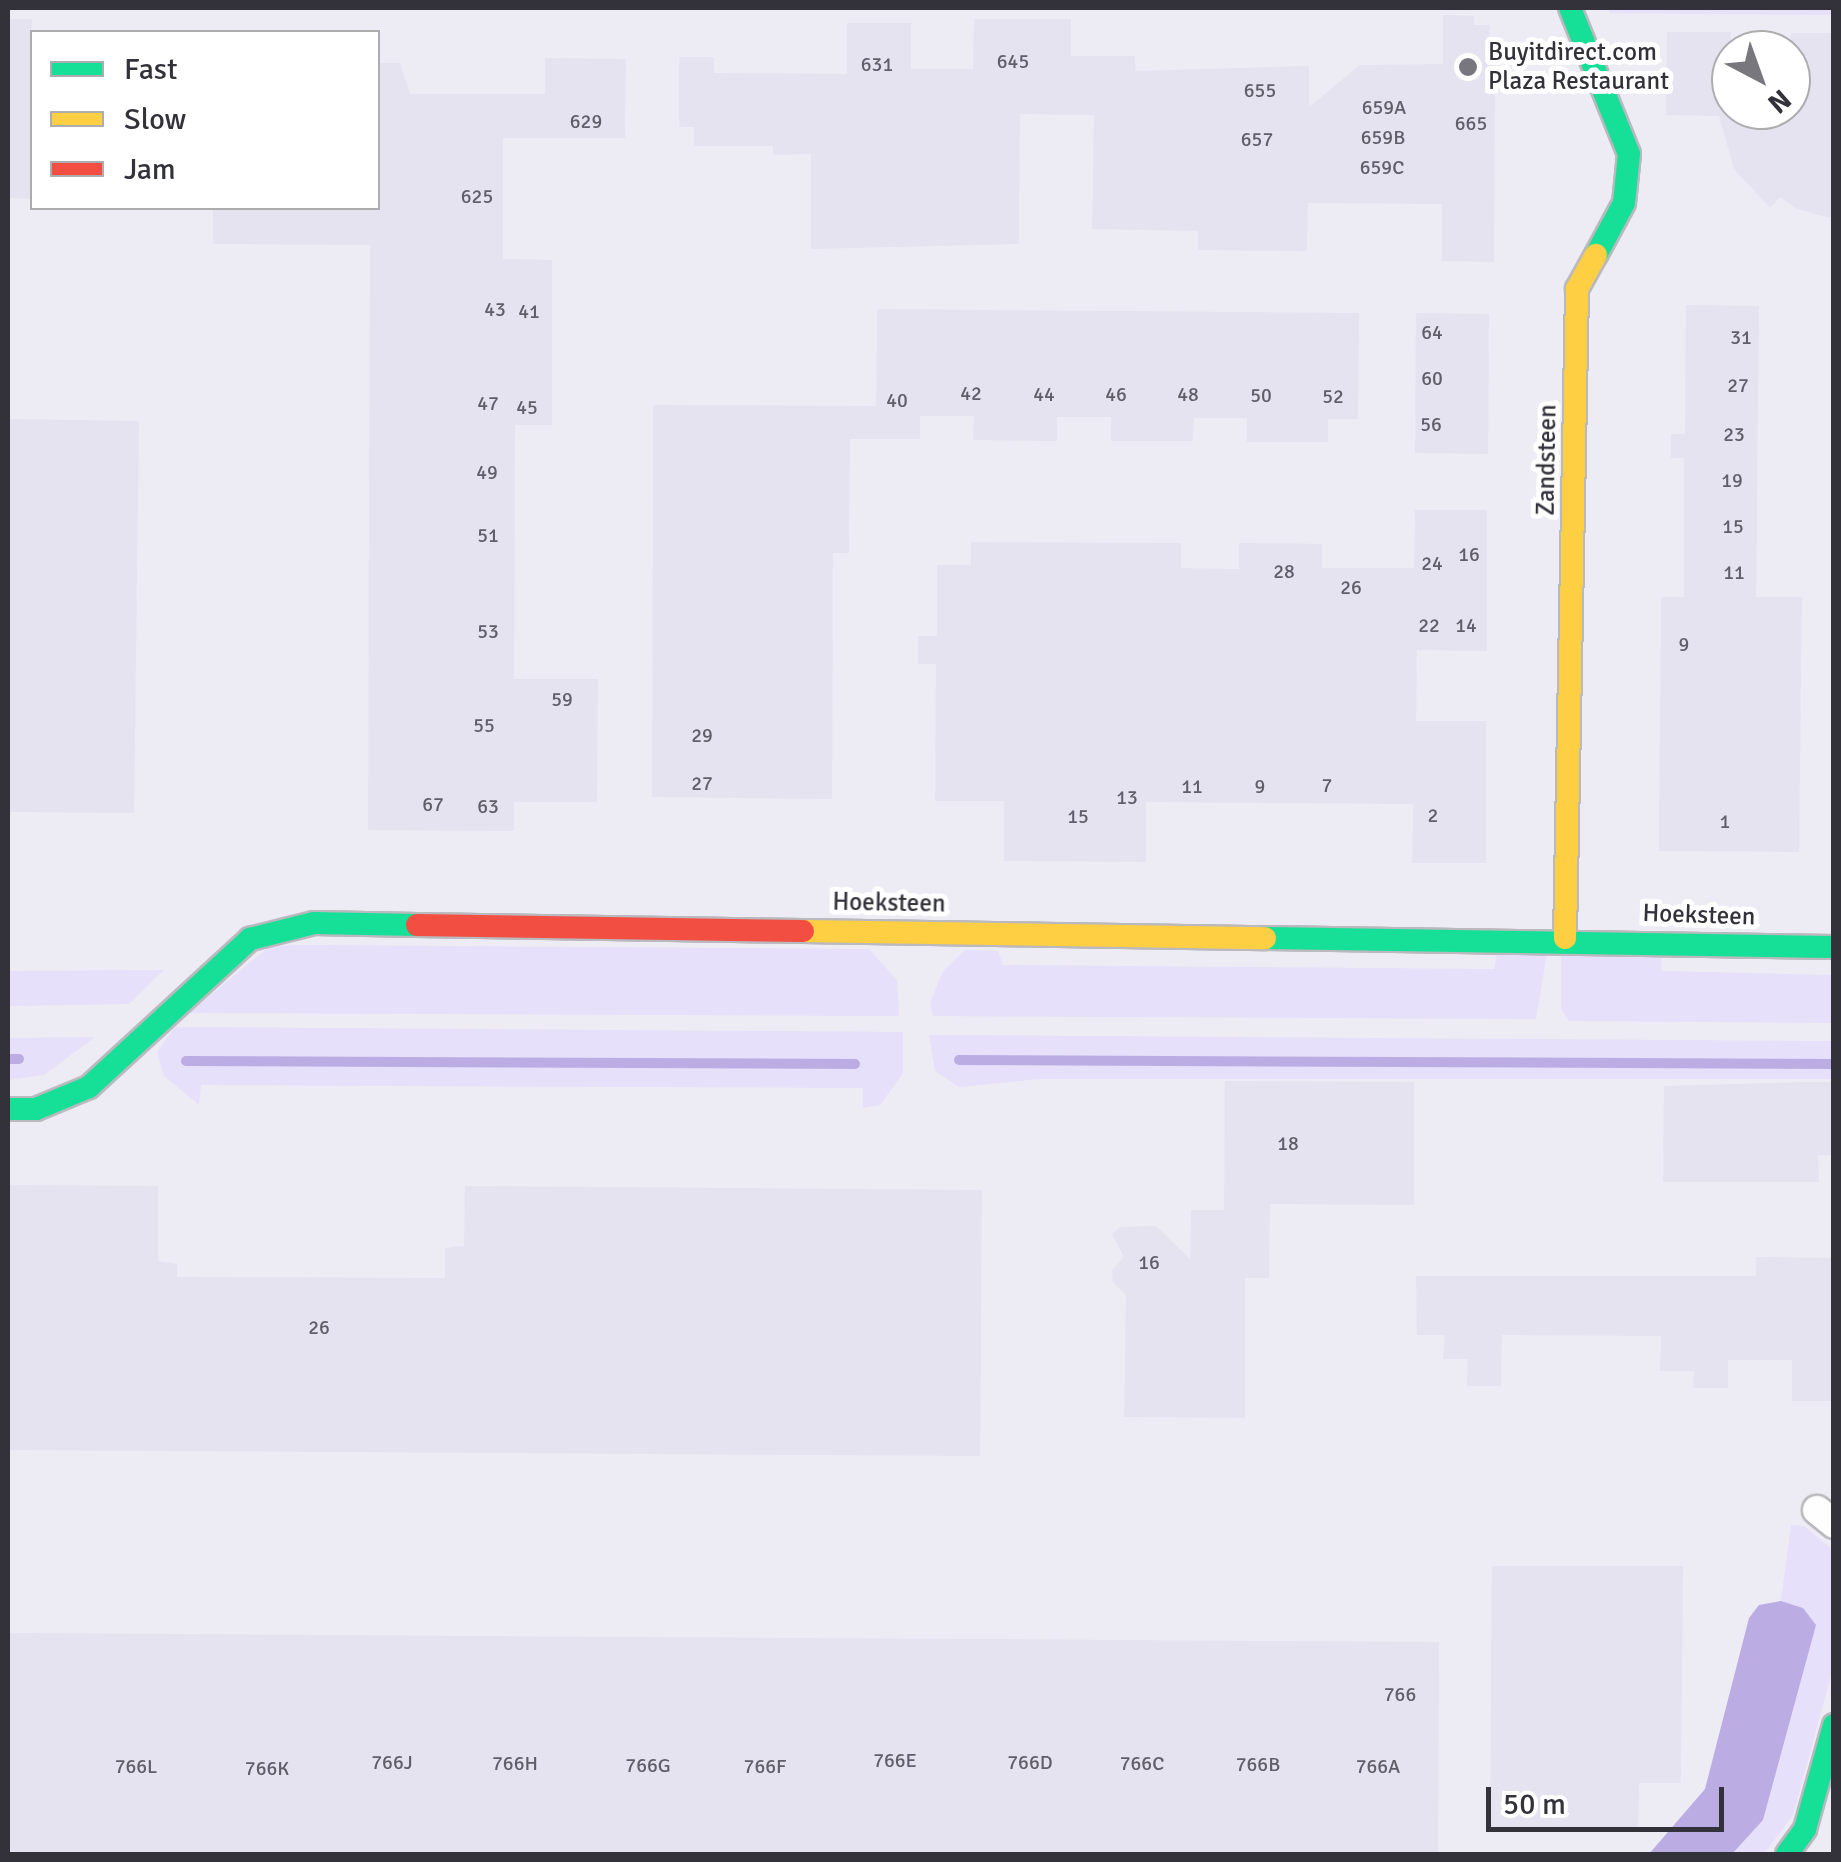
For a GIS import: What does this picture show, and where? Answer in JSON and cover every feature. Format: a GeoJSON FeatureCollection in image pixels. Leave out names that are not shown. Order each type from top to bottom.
{"type":"FeatureCollection","features":[{"type":"Feature","properties":{"kind":"street","name":"Zandsteen"},"geometry":{"type":"LineString","coordinates":[[1565,938],[1577,289],[1624,203],[1629,154],[1583,27],[1570,8]]}},
{"type":"Feature","properties":{"kind":"street","name":"Hoeksteen"},"geometry":{"type":"LineString","coordinates":[[8,1109],[36,1109],[89,1087],[250,938],[314,923],[1565,938],[1834,947]]}},
{"type":"Feature","properties":{"kind":"street"},"geometry":{"type":"LineString","coordinates":[[1788,1854],[1805,1828],[1834,1725]]}},
{"type":"Feature","properties":{"kind":"shaded area"},"geometry":{"type":"Polygon","coordinates":[[[8,8],[1833,8],[1833,1854],[8,1854],[8,8]]]}},
{"type":"Feature","properties":{"kind":"shaded area"},"geometry":{"type":"Polygon","coordinates":[[[1608,8],[1833,8],[1834,15],[1610,13],[1608,8]]]}},
{"type":"Feature","properties":{"kind":"shaded area"},"geometry":{"type":"Polygon","coordinates":[[[270,946],[869,949],[897,980],[899,1016],[189,1013],[270,946]]]}},
{"type":"Feature","properties":{"kind":"shaded area"},"geometry":{"type":"Polygon","coordinates":[[[965,950],[998,951],[1003,965],[1494,969],[1497,953],[1547,953],[1536,1019],[933,1016],[930,1003],[943,971],[965,950]]]}},
{"type":"Feature","properties":{"kind":"shaded area"},"geometry":{"type":"Polygon","coordinates":[[[1561,954],[1661,956],[1662,971],[1833,975],[1833,1023],[1569,1021],[1561,1009],[1561,954]]]}},
{"type":"Feature","properties":{"kind":"shaded area"},"geometry":{"type":"Polygon","coordinates":[[[164,970],[129,1004],[8,1006],[8,971],[164,970]]]}},
{"type":"Feature","properties":{"kind":"shaded area"},"geometry":{"type":"Polygon","coordinates":[[[175,1027],[903,1032],[903,1073],[880,1105],[863,1108],[863,1088],[201,1085],[199,1105],[164,1076],[157,1052],[175,1027]]]}},
{"type":"Feature","properties":{"kind":"shaded area"},"geometry":{"type":"Polygon","coordinates":[[[929,1035],[1833,1041],[1834,1079],[1040,1079],[959,1087],[935,1071],[929,1035]]]}},
{"type":"Feature","properties":{"kind":"shaded area"},"geometry":{"type":"Polygon","coordinates":[[[95,1037],[44,1075],[8,1080],[8,1038],[95,1037]]]}},
{"type":"Feature","properties":{"kind":"shaded area"},"geometry":{"type":"Polygon","coordinates":[[[1791,1525],[1804,1526],[1833,1550],[1833,1668],[1793,1815],[1764,1854],[1732,1854],[1763,1820],[1803,1608],[1781,1601],[1791,1525]]]}},
{"type":"Feature","properties":{"kind":"shaded area"},"geometry":{"type":"Polygon","coordinates":[[[1781,1601],[1803,1608],[1816,1625],[1763,1820],[1732,1854],[1649,1854],[1705,1789],[1749,1618],[1759,1605],[1781,1601]]]}},
{"type":"Feature","properties":{"kind":"building"},"geometry":{"type":"Polygon","coordinates":[[[1443,15],[1474,16],[1474,25],[1490,25],[1489,45],[1495,46],[1494,262],[1442,261],[1442,204],[1308,203],[1307,251],[1198,250],[1198,231],[1092,229],[1094,115],[1020,114],[1019,244],[811,249],[811,154],[773,155],[773,146],[694,146],[694,127],[679,127],[679,57],[714,57],[714,73],[847,74],[847,23],[911,23],[911,69],[973,69],[974,19],[1071,19],[1071,56],[1135,56],[1135,71],[1309,66],[1309,107],[1360,65],[1443,64],[1443,15]]]}},
{"type":"Feature","properties":{"kind":"building"},"geometry":{"type":"Polygon","coordinates":[[[8,19],[32,19],[30,199],[8,198],[8,19]]]}},
{"type":"Feature","properties":{"kind":"building"},"geometry":{"type":"Polygon","coordinates":[[[1667,32],[1711,32],[1711,116],[1666,115],[1667,32]]]}},
{"type":"Feature","properties":{"kind":"building"},"geometry":{"type":"Polygon","coordinates":[[[1811,33],[1834,33],[1834,219],[1797,209],[1780,197],[1770,208],[1734,169],[1723,130],[1811,130],[1811,33]]]}},
{"type":"Feature","properties":{"kind":"building"},"geometry":{"type":"Polygon","coordinates":[[[545,58],[626,59],[625,138],[503,138],[503,259],[552,260],[552,425],[515,425],[514,679],[598,679],[597,802],[514,802],[514,831],[368,830],[370,245],[213,244],[213,210],[380,210],[380,63],[400,63],[410,94],[545,94],[545,58]]]}},
{"type":"Feature","properties":{"kind":"building"},"geometry":{"type":"Polygon","coordinates":[[[1686,305],[1759,306],[1756,597],[1802,597],[1799,852],[1659,851],[1661,597],[1684,597],[1684,458],[1671,458],[1671,434],[1685,434],[1686,305]]]}},
{"type":"Feature","properties":{"kind":"building"},"geometry":{"type":"Polygon","coordinates":[[[877,309],[1359,313],[1358,419],[1328,419],[1328,442],[1247,442],[1247,418],[1194,418],[1193,441],[1111,441],[1111,417],[1057,417],[1057,441],[973,440],[974,416],[920,416],[920,439],[850,439],[849,553],[833,553],[832,799],[652,797],[653,405],[876,406],[877,309]]]}},
{"type":"Feature","properties":{"kind":"building"},"geometry":{"type":"Polygon","coordinates":[[[1416,313],[1489,314],[1488,454],[1415,453],[1416,313]]]}},
{"type":"Feature","properties":{"kind":"building"},"geometry":{"type":"Polygon","coordinates":[[[8,419],[139,421],[134,813],[8,812],[8,419]]]}},
{"type":"Feature","properties":{"kind":"building"},"geometry":{"type":"Polygon","coordinates":[[[1415,510],[1487,510],[1487,651],[1417,650],[1416,721],[1486,721],[1486,863],[1412,863],[1413,804],[1146,802],[1146,862],[1004,861],[1004,801],[935,801],[936,664],[918,664],[918,636],[937,636],[937,565],[971,565],[971,542],[1181,543],[1181,568],[1239,569],[1239,543],[1322,544],[1322,568],[1414,568],[1415,510]]]}},
{"type":"Feature","properties":{"kind":"building"},"geometry":{"type":"Polygon","coordinates":[[[1225,1081],[1414,1082],[1414,1205],[1270,1204],[1269,1278],[1245,1278],[1245,1418],[1124,1417],[1126,1295],[1113,1282],[1112,1270],[1124,1257],[1112,1234],[1120,1227],[1156,1226],[1190,1259],[1191,1210],[1224,1210],[1225,1081]]]}},
{"type":"Feature","properties":{"kind":"building"},"geometry":{"type":"Polygon","coordinates":[[[1834,1082],[1834,1155],[1818,1155],[1819,1182],[1663,1182],[1664,1086],[1834,1082]]]}},
{"type":"Feature","properties":{"kind":"building"},"geometry":{"type":"Polygon","coordinates":[[[8,1185],[158,1186],[158,1261],[177,1264],[177,1277],[445,1278],[445,1248],[464,1246],[465,1186],[982,1190],[980,1456],[8,1450],[8,1185]]]}},
{"type":"Feature","properties":{"kind":"building"},"geometry":{"type":"Polygon","coordinates":[[[1756,1257],[1834,1258],[1834,1401],[1792,1401],[1792,1360],[1728,1360],[1728,1388],[1693,1388],[1694,1371],[1660,1371],[1661,1336],[1502,1335],[1501,1386],[1467,1386],[1468,1359],[1443,1359],[1445,1335],[1417,1335],[1416,1276],[1756,1276],[1756,1257]]]}},
{"type":"Feature","properties":{"kind":"building"},"geometry":{"type":"Polygon","coordinates":[[[1492,1566],[1683,1566],[1681,1783],[1639,1783],[1638,1830],[1490,1830],[1492,1566]]]}},
{"type":"Feature","properties":{"kind":"building"},"geometry":{"type":"Polygon","coordinates":[[[8,1633],[1439,1642],[1438,1854],[8,1854],[8,1633]]]}},
{"type":"Feature","properties":{"kind":"waterway"},"geometry":{"type":"LineString","coordinates":[[8,1059],[19,1059]]}},
{"type":"Feature","properties":{"kind":"waterway"},"geometry":{"type":"LineString","coordinates":[[959,1060],[1834,1064]]}},
{"type":"Feature","properties":{"kind":"waterway"},"geometry":{"type":"LineString","coordinates":[[186,1061],[855,1064]]}},
{"type":"Feature","properties":{"kind":"traffic: fast"},"geometry":{"type":"LineString","coordinates":[[1570,8],[1629,154],[1624,203],[1596,255]]}},
{"type":"Feature","properties":{"kind":"traffic: fast"},"geometry":{"type":"LineString","coordinates":[[8,1109],[36,1109],[89,1087],[250,939],[314,923],[417,925]]}},
{"type":"Feature","properties":{"kind":"traffic: fast"},"geometry":{"type":"LineString","coordinates":[[1265,938],[1834,947]]}},
{"type":"Feature","properties":{"kind":"traffic: fast"},"geometry":{"type":"LineString","coordinates":[[1787,1854],[1805,1829],[1834,1725]]}},
{"type":"Feature","properties":{"kind":"traffic: slow"},"geometry":{"type":"LineString","coordinates":[[1565,938],[1577,289],[1596,255]]}},
{"type":"Feature","properties":{"kind":"traffic: slow"},"geometry":{"type":"LineString","coordinates":[[803,931],[1265,938]]}},
{"type":"Feature","properties":{"kind":"traffic: jam"},"geometry":{"type":"LineString","coordinates":[[417,925],[803,931]]}},
{"type":"Feature","properties":{"kind":"place","name":"Buyitdirect.com Plaza Restaurant"},"geometry":{"type":"Point","coordinates":[1468,67]}}]}
